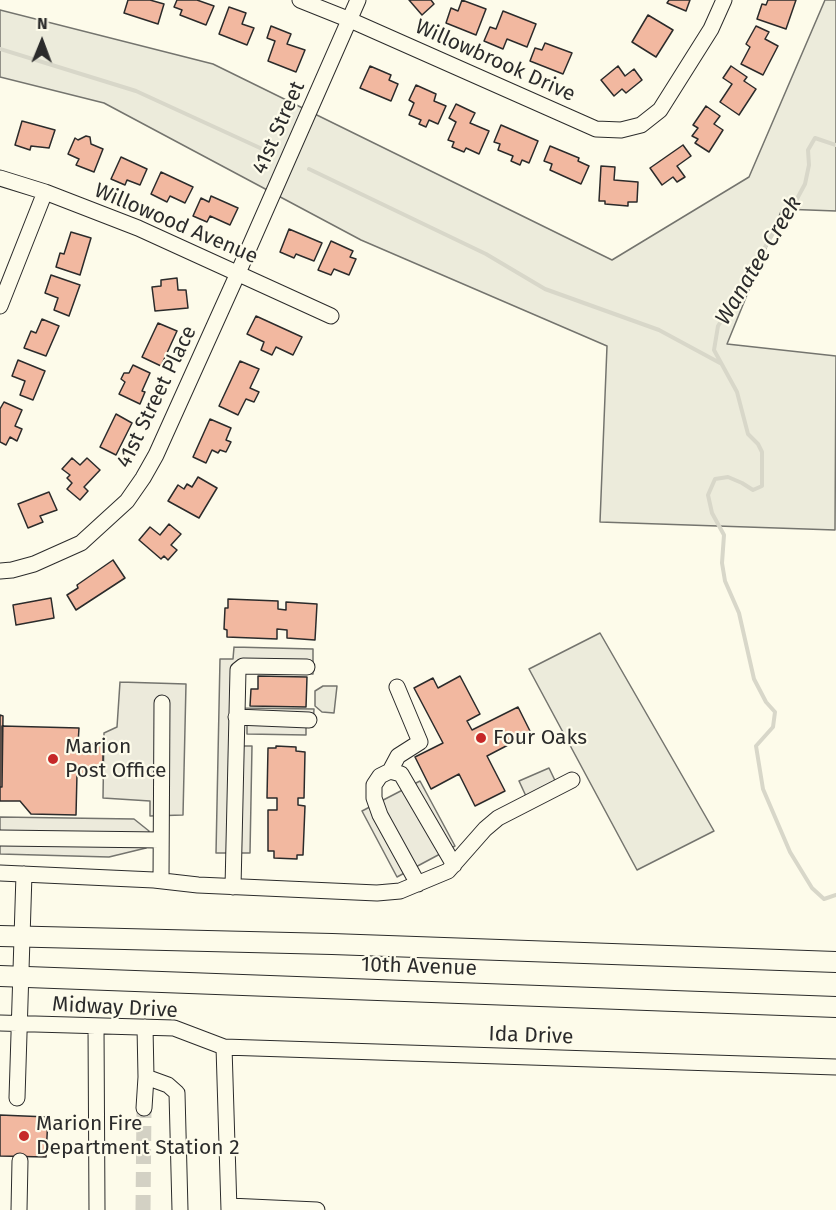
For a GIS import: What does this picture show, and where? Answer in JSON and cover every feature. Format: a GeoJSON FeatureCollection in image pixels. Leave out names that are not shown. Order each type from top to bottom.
{"type":"FeatureCollection","features":[{"type":"Feature","properties":{"kind":"main road","name":"10th Avenue"},"geometry":{"type":"LineString","coordinates":[[0,936],[332,944],[836,962]]}},
{"type":"Feature","properties":{"kind":"main road","name":"10th Avenue"},"geometry":{"type":"LineString","coordinates":[[0,976],[836,1006]]}},
{"type":"Feature","properties":{"kind":"street","name":"Willowbrook Drive"},"geometry":{"type":"LineString","coordinates":[[300,0],[596,129],[621,130],[641,125],[660,110],[711,29],[724,0]]}},
{"type":"Feature","properties":{"kind":"street","name":"41st Street"},"geometry":{"type":"LineString","coordinates":[[238,273],[358,0]]}},
{"type":"Feature","properties":{"kind":"street","name":"Willowood Avenue"},"geometry":{"type":"LineString","coordinates":[[0,178],[45,192],[138,228],[331,316]]}},
{"type":"Feature","properties":{"kind":"street"},"geometry":{"type":"LineString","coordinates":[[0,306],[45,192]]}},
{"type":"Feature","properties":{"kind":"street","name":"41st Street Place"},"geometry":{"type":"LineString","coordinates":[[0,571],[34,564],[81,543],[127,501],[156,455],[238,273]]}},
{"type":"Feature","properties":{"kind":"street"},"geometry":{"type":"LineString","coordinates":[[233,887],[238,670],[243,666],[307,667]]}},
{"type":"Feature","properties":{"kind":"street"},"geometry":{"type":"LineString","coordinates":[[397,687],[420,742],[398,756],[390,771],[380,776],[374,785],[374,798],[380,815],[418,884]]}},
{"type":"Feature","properties":{"kind":"street"},"geometry":{"type":"LineString","coordinates":[[161,880],[162,703]]}},
{"type":"Feature","properties":{"kind":"street"},"geometry":{"type":"LineString","coordinates":[[236,717],[309,720]]}},
{"type":"Feature","properties":{"kind":"street"},"geometry":{"type":"LineString","coordinates":[[390,771],[401,774],[407,782],[454,865]]}},
{"type":"Feature","properties":{"kind":"street"},"geometry":{"type":"LineString","coordinates":[[0,873],[161,880],[233,887],[377,893],[400,891],[448,871],[485,829],[498,818],[572,780]]}},
{"type":"Feature","properties":{"kind":"street"},"geometry":{"type":"LineString","coordinates":[[0,838],[160,840]]}},
{"type":"Feature","properties":{"kind":"street"},"geometry":{"type":"LineString","coordinates":[[17,1098],[24,874]]}},
{"type":"Feature","properties":{"kind":"street","name":"Midway Drive"},"geometry":{"type":"LineString","coordinates":[[0,1023],[174,1028],[224,1047]]}},
{"type":"Feature","properties":{"kind":"street"},"geometry":{"type":"LineString","coordinates":[[96,1026],[97,1210]]}},
{"type":"Feature","properties":{"kind":"street"},"geometry":{"type":"LineString","coordinates":[[144,1108],[145,1028]]}},
{"type":"Feature","properties":{"kind":"street"},"geometry":{"type":"LineString","coordinates":[[224,1047],[229,1208],[317,1210]]}},
{"type":"Feature","properties":{"kind":"street","name":"Ida Drive"},"geometry":{"type":"LineString","coordinates":[[224,1047],[836,1067]]}},
{"type":"Feature","properties":{"kind":"street"},"geometry":{"type":"LineString","coordinates":[[146,1077],[168,1085],[177,1093],[180,1210]]}},
{"type":"Feature","properties":{"kind":"street"},"geometry":{"type":"LineString","coordinates":[[19,1210],[20,1161]]}},
{"type":"Feature","properties":{"kind":"shaded area"},"geometry":{"type":"Polygon","coordinates":[[[825,0],[836,0],[836,211],[782,209],[727,344],[836,356],[835,530],[600,522],[607,346],[361,240],[104,103],[0,77],[0,10],[213,64],[612,260],[749,177],[825,0]]]}},
{"type":"Feature","properties":{"kind":"shaded area"},"geometry":{"type":"Polygon","coordinates":[[[600,633],[714,831],[637,870],[529,669],[600,633]]]}},
{"type":"Feature","properties":{"kind":"shaded area"},"geometry":{"type":"Polygon","coordinates":[[[234,647],[313,649],[313,674],[244,673],[243,708],[314,709],[313,727],[306,727],[306,735],[247,734],[247,722],[243,721],[242,746],[252,746],[250,853],[216,853],[220,659],[233,659],[234,647]]]}},
{"type":"Feature","properties":{"kind":"shaded area"},"geometry":{"type":"Polygon","coordinates":[[[120,682],[186,684],[183,815],[150,816],[150,801],[103,798],[104,733],[117,727],[120,682]]]}},
{"type":"Feature","properties":{"kind":"shaded area"},"geometry":{"type":"Polygon","coordinates":[[[323,686],[337,686],[334,713],[322,712],[315,706],[315,691],[323,686]]]}},
{"type":"Feature","properties":{"kind":"shaded area"},"geometry":{"type":"Polygon","coordinates":[[[549,768],[561,793],[531,807],[519,781],[549,768]]]}},
{"type":"Feature","properties":{"kind":"shaded area"},"geometry":{"type":"Polygon","coordinates":[[[420,781],[455,846],[397,877],[362,811],[420,781]]]}},
{"type":"Feature","properties":{"kind":"shaded area"},"geometry":{"type":"Polygon","coordinates":[[[0,817],[134,819],[149,831],[146,848],[109,857],[0,854],[0,817]]]}},
{"type":"Feature","properties":{"kind":"building"},"geometry":{"type":"Polygon","coordinates":[[[128,0],[150,0],[164,4],[158,24],[124,13],[128,0]]]}},
{"type":"Feature","properties":{"kind":"building"},"geometry":{"type":"Polygon","coordinates":[[[177,0],[197,0],[214,6],[206,25],[180,15],[182,10],[174,7],[177,0]]]}},
{"type":"Feature","properties":{"kind":"building"},"geometry":{"type":"Polygon","coordinates":[[[409,0],[431,0],[434,4],[422,15],[409,0]]]}},
{"type":"Feature","properties":{"kind":"building"},"geometry":{"type":"Polygon","coordinates":[[[462,0],[486,9],[476,35],[446,23],[451,8],[458,11],[462,0]]]}},
{"type":"Feature","properties":{"kind":"building"},"geometry":{"type":"Polygon","coordinates":[[[669,0],[690,0],[686,11],[667,3],[669,0]]]}},
{"type":"Feature","properties":{"kind":"building"},"geometry":{"type":"Polygon","coordinates":[[[768,0],[796,0],[786,29],[757,19],[762,4],[766,5],[768,0]]]}},
{"type":"Feature","properties":{"kind":"building"},"geometry":{"type":"Polygon","coordinates":[[[229,7],[246,13],[242,24],[254,28],[247,45],[219,34],[229,7]]]}},
{"type":"Feature","properties":{"kind":"building"},"geometry":{"type":"Polygon","coordinates":[[[503,11],[536,24],[527,47],[507,39],[503,49],[484,41],[490,27],[496,29],[503,11]]]}},
{"type":"Feature","properties":{"kind":"building"},"geometry":{"type":"Polygon","coordinates":[[[648,15],[673,30],[656,57],[632,42],[648,15]]]}},
{"type":"Feature","properties":{"kind":"building"},"geometry":{"type":"Polygon","coordinates":[[[271,26],[291,34],[287,44],[305,50],[296,72],[268,61],[275,41],[267,38],[271,26]]]}},
{"type":"Feature","properties":{"kind":"building"},"geometry":{"type":"Polygon","coordinates":[[[756,26],[769,32],[765,39],[778,46],[763,75],[741,64],[750,47],[746,44],[756,26]]]}},
{"type":"Feature","properties":{"kind":"building"},"geometry":{"type":"Polygon","coordinates":[[[545,43],[572,53],[563,74],[530,61],[535,48],[542,50],[545,43]]]}},
{"type":"Feature","properties":{"kind":"building"},"geometry":{"type":"Polygon","coordinates":[[[370,66],[391,75],[389,80],[398,84],[391,101],[360,88],[370,66]]]}},
{"type":"Feature","properties":{"kind":"building"},"geometry":{"type":"Polygon","coordinates":[[[618,66],[625,76],[634,69],[642,80],[626,93],[622,89],[614,96],[601,80],[618,66]]]}},
{"type":"Feature","properties":{"kind":"building"},"geometry":{"type":"Polygon","coordinates":[[[731,66],[747,77],[744,81],[756,89],[739,115],[720,102],[732,84],[723,78],[731,66]]]}},
{"type":"Feature","properties":{"kind":"building"},"geometry":{"type":"Polygon","coordinates":[[[416,85],[436,94],[434,101],[446,106],[438,124],[429,120],[426,127],[419,124],[421,120],[409,115],[414,103],[409,100],[416,85]]]}},
{"type":"Feature","properties":{"kind":"building"},"geometry":{"type":"Polygon","coordinates":[[[456,104],[475,113],[470,123],[489,131],[479,154],[466,148],[464,152],[452,147],[454,142],[448,140],[456,122],[449,118],[456,104]]]}},
{"type":"Feature","properties":{"kind":"building"},"geometry":{"type":"Polygon","coordinates":[[[706,106],[720,116],[714,124],[723,130],[709,152],[695,143],[698,139],[692,136],[698,128],[693,125],[706,106]]]}},
{"type":"Feature","properties":{"kind":"building"},"geometry":{"type":"Polygon","coordinates":[[[22,121],[55,130],[49,148],[31,146],[30,150],[15,145],[22,121]]]}},
{"type":"Feature","properties":{"kind":"building"},"geometry":{"type":"Polygon","coordinates":[[[501,125],[538,141],[529,163],[522,160],[520,165],[511,161],[513,156],[498,150],[500,144],[494,142],[501,125]]]}},
{"type":"Feature","properties":{"kind":"building"},"geometry":{"type":"Polygon","coordinates":[[[86,136],[90,137],[91,144],[103,149],[94,172],[76,165],[79,159],[68,154],[75,138],[78,140],[86,136]]]}},
{"type":"Feature","properties":{"kind":"building"},"geometry":{"type":"Polygon","coordinates":[[[683,145],[691,156],[677,166],[685,177],[677,182],[673,177],[662,185],[650,168],[683,145]]]}},
{"type":"Feature","properties":{"kind":"building"},"geometry":{"type":"Polygon","coordinates":[[[550,146],[579,158],[578,161],[589,166],[581,184],[550,170],[552,164],[544,161],[550,146]]]}},
{"type":"Feature","properties":{"kind":"building"},"geometry":{"type":"Polygon","coordinates":[[[121,157],[147,169],[140,185],[127,180],[125,185],[111,179],[121,157]]]}},
{"type":"Feature","properties":{"kind":"building"},"geometry":{"type":"Polygon","coordinates":[[[601,166],[615,167],[614,180],[638,182],[637,202],[628,202],[628,206],[605,204],[605,201],[599,201],[601,166]]]}},
{"type":"Feature","properties":{"kind":"building"},"geometry":{"type":"Polygon","coordinates":[[[161,172],[193,187],[185,203],[170,196],[167,202],[151,194],[161,172]]]}},
{"type":"Feature","properties":{"kind":"building"},"geometry":{"type":"Polygon","coordinates":[[[211,196],[238,208],[230,225],[210,216],[207,222],[193,216],[201,198],[209,202],[211,196]]]}},
{"type":"Feature","properties":{"kind":"building"},"geometry":{"type":"Polygon","coordinates":[[[289,229],[322,243],[314,261],[296,254],[294,258],[280,252],[289,229]]]}},
{"type":"Feature","properties":{"kind":"building"},"geometry":{"type":"Polygon","coordinates":[[[71,232],[91,238],[80,275],[56,267],[60,253],[64,254],[71,232]]]}},
{"type":"Feature","properties":{"kind":"building"},"geometry":{"type":"Polygon","coordinates":[[[331,241],[353,251],[350,257],[356,259],[349,275],[334,269],[331,275],[318,270],[331,241]]]}},
{"type":"Feature","properties":{"kind":"building"},"geometry":{"type":"Polygon","coordinates":[[[51,275],[80,285],[69,316],[54,310],[58,298],[45,293],[51,275]]]}},
{"type":"Feature","properties":{"kind":"building"},"geometry":{"type":"Polygon","coordinates":[[[177,278],[178,290],[186,290],[188,308],[155,311],[152,287],[161,286],[161,280],[177,278]]]}},
{"type":"Feature","properties":{"kind":"building"},"geometry":{"type":"Polygon","coordinates":[[[256,316],[302,337],[293,355],[276,347],[272,355],[261,350],[264,342],[247,334],[256,316]]]}},
{"type":"Feature","properties":{"kind":"building"},"geometry":{"type":"Polygon","coordinates":[[[42,319],[59,326],[46,356],[24,348],[31,331],[36,333],[42,319]]]}},
{"type":"Feature","properties":{"kind":"building"},"geometry":{"type":"Polygon","coordinates":[[[158,323],[177,331],[161,366],[142,357],[158,323]]]}},
{"type":"Feature","properties":{"kind":"building"},"geometry":{"type":"Polygon","coordinates":[[[18,360],[45,371],[33,400],[20,395],[25,381],[12,376],[18,360]]]}},
{"type":"Feature","properties":{"kind":"building"},"geometry":{"type":"Polygon","coordinates":[[[240,361],[259,369],[250,388],[259,392],[254,402],[246,399],[238,415],[219,406],[240,361]]]}},
{"type":"Feature","properties":{"kind":"building"},"geometry":{"type":"Polygon","coordinates":[[[133,365],[150,373],[142,391],[145,392],[140,404],[119,394],[125,382],[121,379],[124,373],[129,373],[133,365]]]}},
{"type":"Feature","properties":{"kind":"building"},"geometry":{"type":"Polygon","coordinates":[[[4,402],[22,410],[15,426],[22,429],[17,441],[10,437],[6,445],[0,442],[0,409],[4,402]]]}},
{"type":"Feature","properties":{"kind":"building"},"geometry":{"type":"Polygon","coordinates":[[[116,414],[132,423],[116,455],[100,447],[116,414]]]}},
{"type":"Feature","properties":{"kind":"building"},"geometry":{"type":"Polygon","coordinates":[[[210,419],[231,428],[226,440],[231,442],[226,452],[220,450],[218,453],[212,450],[206,463],[193,457],[210,419]]]}},
{"type":"Feature","properties":{"kind":"building"},"geometry":{"type":"Polygon","coordinates":[[[72,458],[80,465],[87,458],[100,470],[84,487],[88,491],[80,500],[67,489],[72,483],[67,478],[70,475],[62,469],[72,458]]]}},
{"type":"Feature","properties":{"kind":"building"},"geometry":{"type":"Polygon","coordinates":[[[198,477],[217,488],[199,518],[168,501],[178,485],[184,489],[187,484],[192,487],[198,477]]]}},
{"type":"Feature","properties":{"kind":"building"},"geometry":{"type":"Polygon","coordinates":[[[49,492],[57,510],[40,516],[43,522],[28,528],[18,504],[49,492]]]}},
{"type":"Feature","properties":{"kind":"building"},"geometry":{"type":"Polygon","coordinates":[[[169,524],[181,534],[171,545],[177,550],[168,560],[164,556],[161,559],[139,540],[150,527],[160,535],[169,524]]]}},
{"type":"Feature","properties":{"kind":"building"},"geometry":{"type":"Polygon","coordinates":[[[113,560],[125,578],[76,610],[67,595],[78,588],[77,585],[113,560]]]}},
{"type":"Feature","properties":{"kind":"building"},"geometry":{"type":"Polygon","coordinates":[[[51,598],[54,618],[16,625],[13,605],[51,598]]]}},
{"type":"Feature","properties":{"kind":"building"},"geometry":{"type":"Polygon","coordinates":[[[228,599],[278,601],[278,609],[286,610],[286,602],[317,604],[315,640],[287,638],[287,630],[277,629],[277,639],[227,637],[227,630],[224,629],[228,599]]]}},
{"type":"Feature","properties":{"kind":"building"},"geometry":{"type":"Polygon","coordinates":[[[258,676],[307,677],[306,707],[250,706],[251,689],[258,689],[258,676]]]}},
{"type":"Feature","properties":{"kind":"building","name":"Four Oaks"},"geometry":{"type":"Polygon","coordinates":[[[460,676],[480,714],[467,721],[472,730],[518,707],[531,733],[487,756],[505,791],[475,806],[459,774],[431,789],[415,757],[443,743],[414,688],[433,678],[438,688],[460,676]]]}},
{"type":"Feature","properties":{"kind":"building"},"geometry":{"type":"Polygon","coordinates":[[[0,715],[3,716],[2,787],[0,787],[0,715]]]}},
{"type":"Feature","properties":{"kind":"building","name":"Marion Post Office"},"geometry":{"type":"Polygon","coordinates":[[[2,726],[79,728],[78,744],[103,744],[103,774],[77,774],[76,815],[31,814],[20,801],[0,801],[2,726]]]}},
{"type":"Feature","properties":{"kind":"building"},"geometry":{"type":"Polygon","coordinates":[[[276,746],[296,747],[296,751],[305,752],[304,798],[298,798],[298,805],[305,806],[303,855],[297,855],[297,859],[274,858],[274,851],[268,851],[268,810],[277,810],[277,798],[267,798],[268,748],[276,748],[276,746]]]}},
{"type":"Feature","properties":{"kind":"building","name":"Marion Fire Department Station 2"},"geometry":{"type":"Polygon","coordinates":[[[0,1115],[48,1117],[46,1157],[0,1156],[0,1115]]]}},
{"type":"Feature","properties":{"kind":"waterway"},"geometry":{"type":"LineString","coordinates":[[0,49],[136,91],[271,153]]}},
{"type":"Feature","properties":{"kind":"waterway","name":"Wanatee Creek"},"geometry":{"type":"LineString","coordinates":[[836,145],[815,138],[808,150],[809,165],[805,184],[718,326],[714,350],[737,392],[748,434],[762,452],[762,486],[753,490],[728,477],[715,479],[708,495],[712,513],[724,535],[722,563],[725,581],[739,613],[754,679],[766,702],[775,712],[773,727],[756,746],[763,789],[790,852],[812,888],[824,899],[836,895]]}},
{"type":"Feature","properties":{"kind":"waterway"},"geometry":{"type":"LineString","coordinates":[[309,169],[486,254],[545,289],[659,330],[720,363]]}},
{"type":"Feature","properties":{"kind":"tunnel"},"geometry":{"type":"LineString","coordinates":[[143,1210],[144,1108]]}},
{"type":"Feature","properties":{"kind":"place","name":"Four Oaks"},"geometry":{"type":"Point","coordinates":[481,738]}},
{"type":"Feature","properties":{"kind":"place","name":"Marion Post Office"},"geometry":{"type":"Point","coordinates":[53,759]}},
{"type":"Feature","properties":{"kind":"place","name":"Marion Fire Department Station 2"},"geometry":{"type":"Point","coordinates":[24,1136]}}]}
